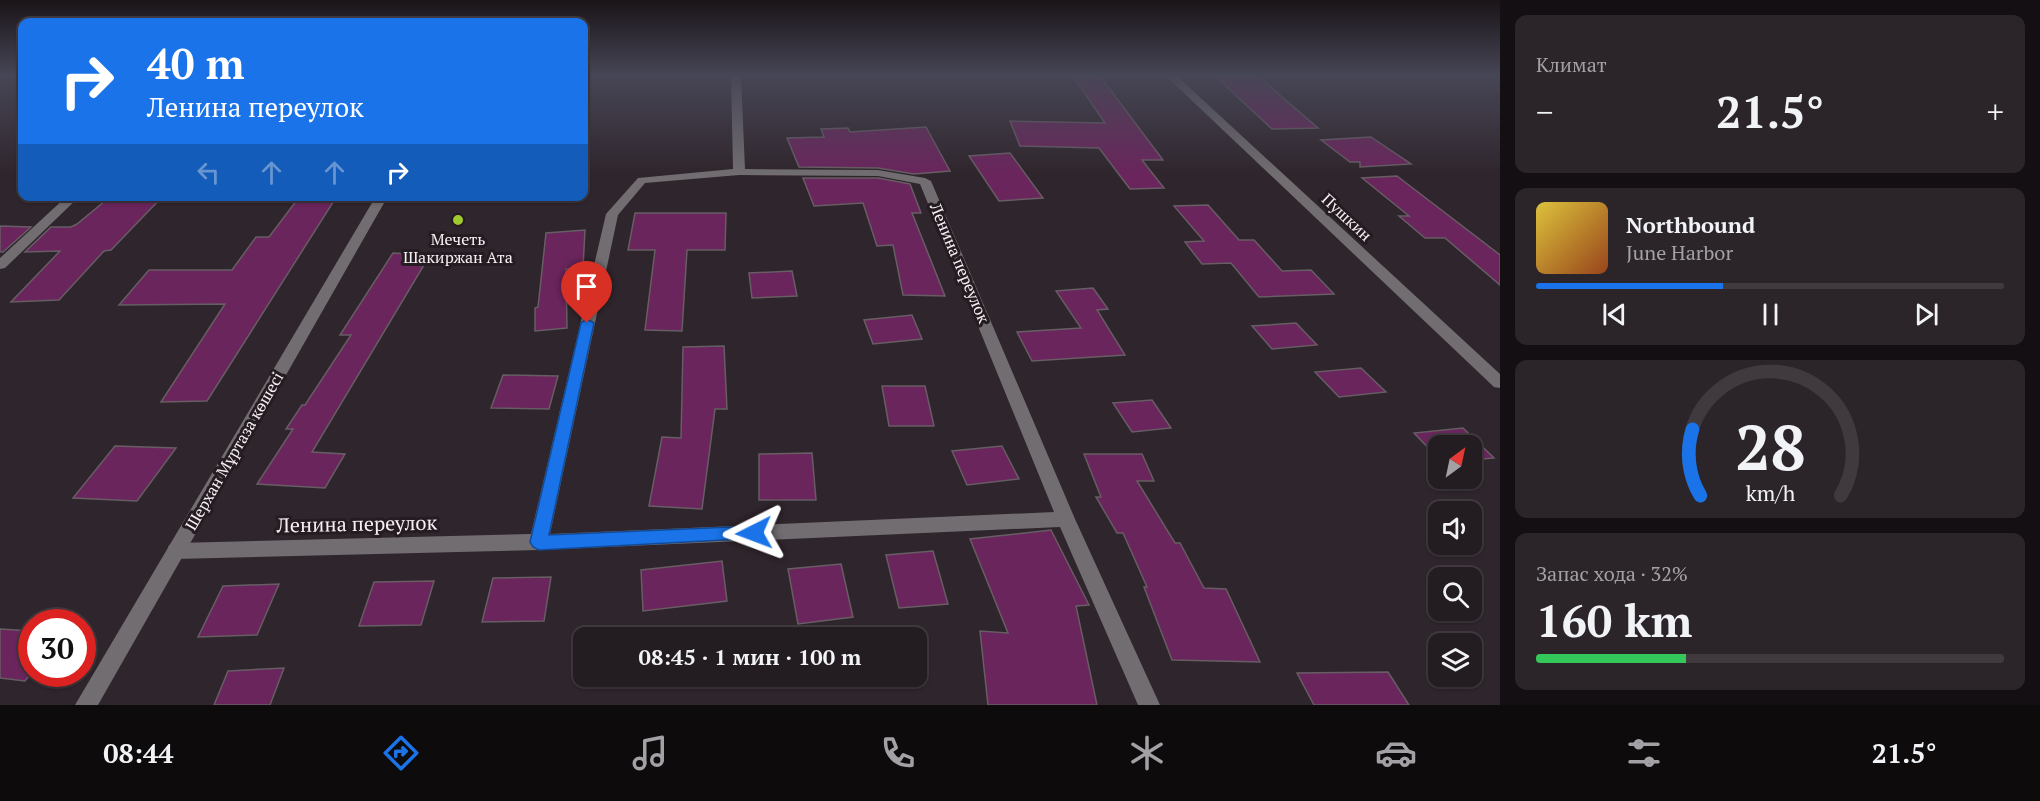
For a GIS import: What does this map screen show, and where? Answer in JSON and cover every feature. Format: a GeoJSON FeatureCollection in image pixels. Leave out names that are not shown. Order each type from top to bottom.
{"type":"FeatureCollection","features":[{"type":"Feature","properties":{"kind":"street"},"geometry":{"type":"LineString","coordinates":[[737,109],[739,172]]}},
{"type":"Feature","properties":{"kind":"street","name":"Пушкин"},"geometry":{"type":"LineString","coordinates":[[1206,109],[1500,383]]}},
{"type":"Feature","properties":{"kind":"street","name":"Ленина переулок"},"geometry":{"type":"LineString","coordinates":[[539,542],[612,214],[642,180],[739,172],[878,172],[925,181],[1066,519],[1149,705]]}},
{"type":"Feature","properties":{"kind":"street"},"geometry":{"type":"LineString","coordinates":[[0,265],[69,201]]}},
{"type":"Feature","properties":{"kind":"street","name":"Шерхан Мұртаза көшесі"},"geometry":{"type":"LineString","coordinates":[[86,705],[379,201]]}},
{"type":"Feature","properties":{"kind":"street","name":"Ленина переулок"},"geometry":{"type":"LineString","coordinates":[[176,551],[539,542],[1066,519]]}},
{"type":"Feature","properties":{"kind":"building"},"geometry":{"type":"Polygon","coordinates":[[[1095,109],[1125,109],[1163,160],[1142,160],[1164,188],[1130,189],[1099,148],[1020,146],[1010,121],[1105,123],[1095,109]]]}},
{"type":"Feature","properties":{"kind":"building"},"geometry":{"type":"Polygon","coordinates":[[[1250,109],[1296,109],[1318,128],[1272,129],[1250,109]]]}},
{"type":"Feature","properties":{"kind":"building"},"geometry":{"type":"Polygon","coordinates":[[[926,127],[950,171],[914,174],[878,168],[799,167],[787,138],[824,137],[821,129],[848,128],[850,132],[926,127]]]}},
{"type":"Feature","properties":{"kind":"building"},"geometry":{"type":"Polygon","coordinates":[[[1371,137],[1411,164],[1360,167],[1360,162],[1350,162],[1321,140],[1371,137]]]}},
{"type":"Feature","properties":{"kind":"building"},"geometry":{"type":"Polygon","coordinates":[[[1010,153],[1043,198],[999,201],[969,156],[1010,153]]]}},
{"type":"Feature","properties":{"kind":"building"},"geometry":{"type":"Polygon","coordinates":[[[1397,176],[1500,255],[1500,285],[1445,238],[1425,238],[1399,216],[1409,216],[1362,178],[1397,176]]]}},
{"type":"Feature","properties":{"kind":"building"},"geometry":{"type":"Polygon","coordinates":[[[803,178],[878,178],[910,184],[921,213],[912,213],[945,296],[903,295],[893,245],[877,246],[863,203],[814,206],[803,178]]]}},
{"type":"Feature","properties":{"kind":"building"},"geometry":{"type":"Polygon","coordinates":[[[105,201],[158,201],[111,250],[104,251],[59,300],[11,302],[60,251],[25,252],[51,227],[71,227],[105,201]]]}},
{"type":"Feature","properties":{"kind":"building"},"geometry":{"type":"Polygon","coordinates":[[[296,201],[334,201],[207,401],[161,402],[225,304],[119,305],[149,270],[232,270],[256,237],[269,237],[296,201]]]}},
{"type":"Feature","properties":{"kind":"building"},"geometry":{"type":"Polygon","coordinates":[[[1208,205],[1239,240],[1254,240],[1282,271],[1311,270],[1334,294],[1259,297],[1231,263],[1202,264],[1185,242],[1204,241],[1174,206],[1208,205]]]}},
{"type":"Feature","properties":{"kind":"building"},"geometry":{"type":"Polygon","coordinates":[[[635,213],[726,213],[725,250],[687,250],[682,331],[645,330],[655,250],[628,250],[635,213]]]}},
{"type":"Feature","properties":{"kind":"building"},"geometry":{"type":"Polygon","coordinates":[[[0,226],[31,227],[3,252],[0,252],[0,226]]]}},
{"type":"Feature","properties":{"kind":"building"},"geometry":{"type":"Polygon","coordinates":[[[585,230],[583,268],[566,269],[567,328],[535,331],[535,308],[538,307],[546,233],[585,230]]]}},
{"type":"Feature","properties":{"kind":"building"},"geometry":{"type":"Polygon","coordinates":[[[393,253],[430,255],[312,452],[345,454],[325,488],[257,484],[293,429],[286,429],[302,405],[305,405],[351,335],[340,335],[393,253]]]}},
{"type":"Feature","properties":{"kind":"building"},"geometry":{"type":"Polygon","coordinates":[[[792,271],[797,296],[752,298],[749,273],[792,271]]]}},
{"type":"Feature","properties":{"kind":"building"},"geometry":{"type":"Polygon","coordinates":[[[1093,288],[1108,309],[1097,310],[1125,355],[1032,361],[1017,332],[1081,328],[1056,291],[1093,288]]]}},
{"type":"Feature","properties":{"kind":"building"},"geometry":{"type":"Polygon","coordinates":[[[912,315],[922,339],[873,344],[864,320],[912,315]]]}},
{"type":"Feature","properties":{"kind":"building"},"geometry":{"type":"Polygon","coordinates":[[[1296,323],[1317,345],[1272,349],[1252,326],[1296,323]]]}},
{"type":"Feature","properties":{"kind":"building"},"geometry":{"type":"Polygon","coordinates":[[[724,346],[727,409],[715,409],[702,509],[649,506],[662,437],[681,438],[683,347],[724,346]]]}},
{"type":"Feature","properties":{"kind":"building"},"geometry":{"type":"Polygon","coordinates":[[[1361,368],[1386,392],[1339,397],[1315,372],[1361,368]]]}},
{"type":"Feature","properties":{"kind":"building"},"geometry":{"type":"Polygon","coordinates":[[[503,375],[558,376],[549,409],[491,408],[503,375]]]}},
{"type":"Feature","properties":{"kind":"building"},"geometry":{"type":"Polygon","coordinates":[[[882,386],[925,386],[934,426],[889,426],[882,386]]]}},
{"type":"Feature","properties":{"kind":"building"},"geometry":{"type":"Polygon","coordinates":[[[1152,400],[1171,428],[1132,432],[1113,403],[1152,400]]]}},
{"type":"Feature","properties":{"kind":"building"},"geometry":{"type":"Polygon","coordinates":[[[1463,428],[1470,435],[1428,435],[1428,448],[1414,433],[1463,428]]]}},
{"type":"Feature","properties":{"kind":"building"},"geometry":{"type":"Polygon","coordinates":[[[115,446],[176,448],[137,501],[73,498],[115,446]]]}},
{"type":"Feature","properties":{"kind":"building"},"geometry":{"type":"Polygon","coordinates":[[[1002,446],[1019,479],[967,485],[952,451],[1002,446]]]}},
{"type":"Feature","properties":{"kind":"building"},"geometry":{"type":"Polygon","coordinates":[[[1482,446],[1494,458],[1482,459],[1482,446]]]}},
{"type":"Feature","properties":{"kind":"building"},"geometry":{"type":"Polygon","coordinates":[[[812,453],[816,500],[759,500],[759,454],[812,453]]]}},
{"type":"Feature","properties":{"kind":"building"},"geometry":{"type":"Polygon","coordinates":[[[1084,454],[1142,454],[1154,481],[1137,481],[1175,543],[1180,543],[1204,588],[1226,589],[1260,662],[1172,660],[1144,587],[1147,587],[1123,533],[1117,533],[1096,497],[1101,497],[1084,454]]]}},
{"type":"Feature","properties":{"kind":"building"},"geometry":{"type":"Polygon","coordinates":[[[1051,530],[1089,605],[1076,606],[1097,705],[988,705],[980,631],[1008,633],[970,539],[1051,530]]]}},
{"type":"Feature","properties":{"kind":"building"},"geometry":{"type":"Polygon","coordinates":[[[933,551],[948,604],[899,608],[886,555],[933,551]]]}},
{"type":"Feature","properties":{"kind":"building"},"geometry":{"type":"Polygon","coordinates":[[[722,561],[727,601],[643,611],[641,570],[722,561]]]}},
{"type":"Feature","properties":{"kind":"building"},"geometry":{"type":"Polygon","coordinates":[[[841,564],[853,617],[798,624],[788,569],[841,564]]]}},
{"type":"Feature","properties":{"kind":"building"},"geometry":{"type":"Polygon","coordinates":[[[551,577],[544,621],[482,622],[493,578],[551,577]]]}},
{"type":"Feature","properties":{"kind":"building"},"geometry":{"type":"Polygon","coordinates":[[[434,581],[421,625],[359,626],[374,582],[434,581]]]}},
{"type":"Feature","properties":{"kind":"building"},"geometry":{"type":"Polygon","coordinates":[[[279,584],[257,635],[198,637],[223,586],[279,584]]]}},
{"type":"Feature","properties":{"kind":"building"},"geometry":{"type":"Polygon","coordinates":[[[0,629],[18,630],[18,680],[0,678],[0,629]]]}},
{"type":"Feature","properties":{"kind":"building"},"geometry":{"type":"Polygon","coordinates":[[[284,668],[270,705],[214,705],[228,671],[284,668]]]}},
{"type":"Feature","properties":{"kind":"building"},"geometry":{"type":"Polygon","coordinates":[[[1388,672],[1409,705],[1314,705],[1297,673],[1388,672]]]}},
{"type":"Feature","properties":{"kind":"place","name":"Мечеть Шакиржан Ата"},"geometry":{"type":"Point","coordinates":[458,220]}},
{"type":"Feature","properties":{"kind":"route"},"geometry":{"type":"LineString","coordinates":[[587,323],[539,542],[754,533]]}}]}
